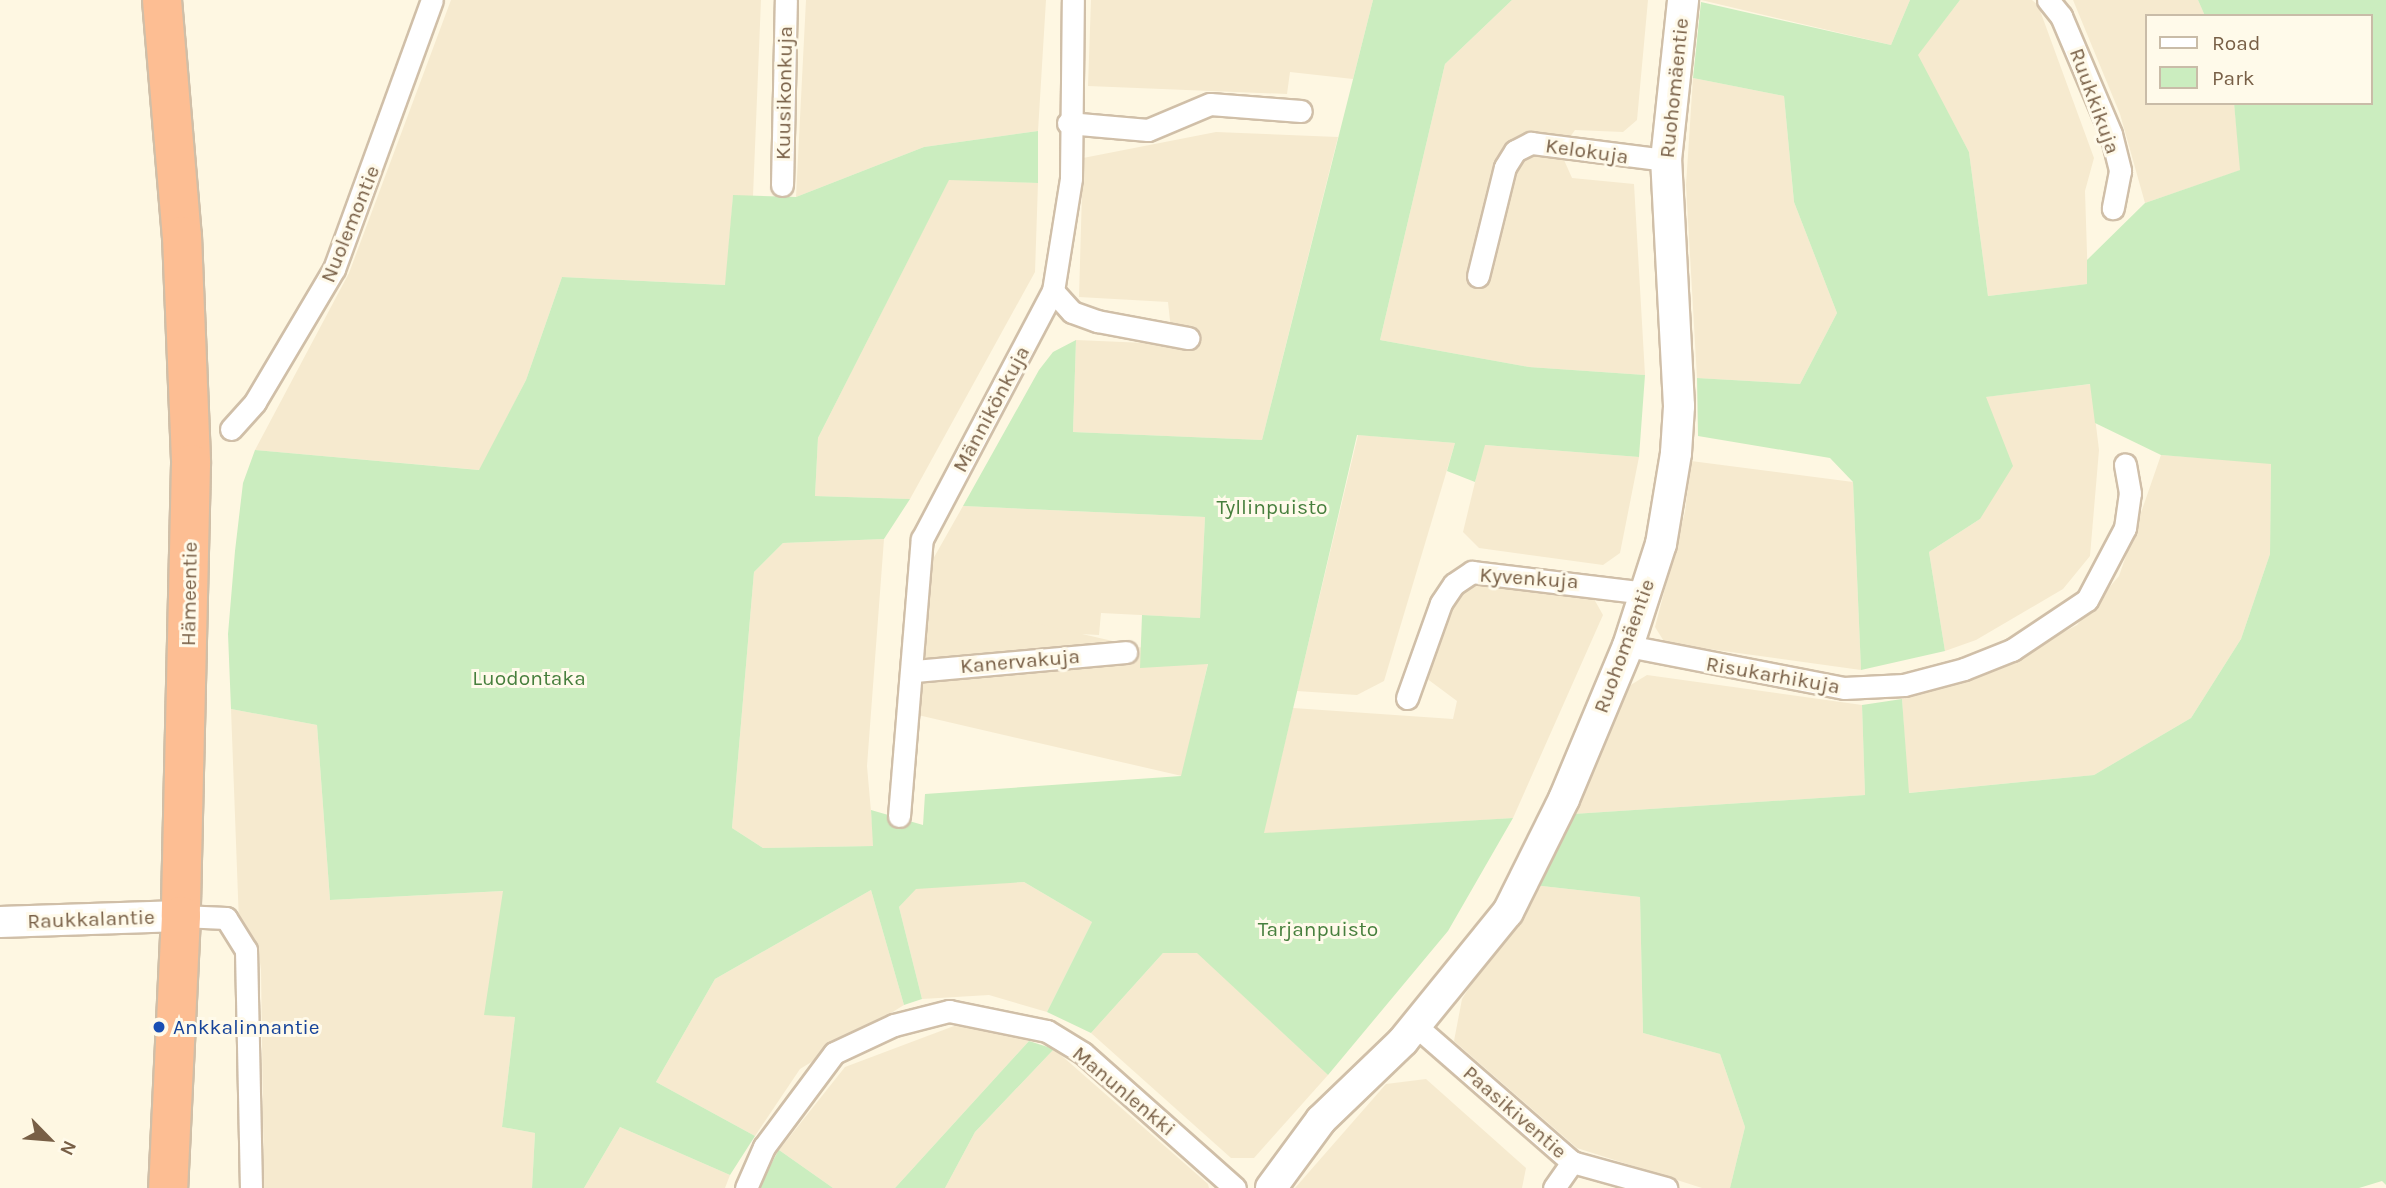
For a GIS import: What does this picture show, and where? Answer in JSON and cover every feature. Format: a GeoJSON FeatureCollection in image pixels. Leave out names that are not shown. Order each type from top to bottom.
{"type":"FeatureCollection","features":[{"type":"Feature","properties":{"kind":"highway","name":"Hämeentie"},"geometry":{"type":"LineString","coordinates":[[163,0],[181,236],[191,464],[181,916],[168,1188]]}},
{"type":"Feature","properties":{"kind":"street","name":"Nuolemontie"},"geometry":{"type":"LineString","coordinates":[[231,429],[262,391],[334,269],[432,0]]}},
{"type":"Feature","properties":{"kind":"street","name":"Kuusikonkuja"},"geometry":{"type":"LineString","coordinates":[[782,186],[786,0]]}},
{"type":"Feature","properties":{"kind":"street","name":"Männikönkuja"},"geometry":{"type":"LineString","coordinates":[[899,816],[914,671],[922,539],[1053,291],[1071,178],[1068,123],[1073,0]]}},
{"type":"Feature","properties":{"kind":"street","name":"Ruohomäentie"},"geometry":{"type":"LineString","coordinates":[[1271,1188],[1321,1120],[1416,1026],[1508,912],[1564,799],[1628,646],[1646,593],[1670,499],[1679,406],[1666,160],[1683,0]]}},
{"type":"Feature","properties":{"kind":"street","name":"Ruukkikuja"},"geometry":{"type":"LineString","coordinates":[[2048,0],[2061,16],[2111,134],[2119,171],[2113,208]]}},
{"type":"Feature","properties":{"kind":"street"},"geometry":{"type":"LineString","coordinates":[[1068,123],[1148,130],[1210,104],[1301,111]]}},
{"type":"Feature","properties":{"kind":"street","name":"Kelokuja"},"geometry":{"type":"LineString","coordinates":[[1478,276],[1506,167],[1515,151],[1531,143],[1666,160]]}},
{"type":"Feature","properties":{"kind":"street"},"geometry":{"type":"LineString","coordinates":[[1053,291],[1072,312],[1097,321],[1188,338]]}},
{"type":"Feature","properties":{"kind":"street","name":"Risukarhikuja"},"geometry":{"type":"LineString","coordinates":[[1628,646],[1844,688],[1904,685],[1964,669],[2012,650],[2087,600],[2125,528],[2130,493],[2125,464]]}},
{"type":"Feature","properties":{"kind":"street","name":"Kyvenkuja"},"geometry":{"type":"LineString","coordinates":[[1407,698],[1441,603],[1454,584],[1472,572],[1646,593]]}},
{"type":"Feature","properties":{"kind":"street","name":"Kanervakuja"},"geometry":{"type":"LineString","coordinates":[[914,671],[1126,652]]}},
{"type":"Feature","properties":{"kind":"street","name":"Raukkalantie"},"geometry":{"type":"LineString","coordinates":[[0,922],[181,916]]}},
{"type":"Feature","properties":{"kind":"street"},"geometry":{"type":"LineString","coordinates":[[181,916],[226,918],[246,950],[251,1188]]}},
{"type":"Feature","properties":{"kind":"street","name":"Manunlenkki"},"geometry":{"type":"LineString","coordinates":[[746,1188],[764,1147],[834,1054],[894,1025],[949,1011],[1047,1031],[1074,1048],[1235,1188]]}},
{"type":"Feature","properties":{"kind":"street","name":"Paasikiventie"},"geometry":{"type":"LineString","coordinates":[[1416,1026],[1572,1162],[1666,1188]]}},
{"type":"Feature","properties":{"kind":"street"},"geometry":{"type":"LineString","coordinates":[[1555,1188],[1572,1162]]}},
{"type":"Feature","properties":{"kind":"shaded area"},"geometry":{"type":"Polygon","coordinates":[[[451,0],[761,0],[753,196],[733,196],[726,285],[562,277],[526,380],[480,470],[255,450],[349,273],[451,0]]]}},
{"type":"Feature","properties":{"kind":"shaded area"},"geometry":{"type":"Polygon","coordinates":[[[806,0],[1046,0],[1038,131],[924,147],[796,197],[806,0]]]}},
{"type":"Feature","properties":{"kind":"shaded area"},"geometry":{"type":"Polygon","coordinates":[[[1091,0],[1373,0],[1353,79],[1290,72],[1287,94],[1088,86],[1091,0]]]}},
{"type":"Feature","properties":{"kind":"shaded area"},"geometry":{"type":"Polygon","coordinates":[[[1512,0],[1648,0],[1637,120],[1623,132],[1575,130],[1560,151],[1572,178],[1634,184],[1645,375],[1529,367],[1380,340],[1445,64],[1512,0]]]}},
{"type":"Feature","properties":{"kind":"shaded area"},"geometry":{"type":"Polygon","coordinates":[[[1701,0],[1910,0],[1891,45],[1701,0]]]}},
{"type":"Feature","properties":{"kind":"shaded area"},"geometry":{"type":"Polygon","coordinates":[[[1960,0],[2032,0],[2038,5],[2094,158],[2085,191],[2088,284],[1988,296],[1969,152],[1917,55],[1960,0]]]}},
{"type":"Feature","properties":{"kind":"shaded area"},"geometry":{"type":"Polygon","coordinates":[[[2073,0],[2198,0],[2204,14],[2144,14],[2144,105],[2234,105],[2241,170],[2145,203],[2120,114],[2073,0]]]}},
{"type":"Feature","properties":{"kind":"shaded area"},"geometry":{"type":"Polygon","coordinates":[[[1693,78],[1784,96],[1794,202],[1837,313],[1800,384],[1697,378],[1686,185],[1693,78]]]}},
{"type":"Feature","properties":{"kind":"shaded area"},"geometry":{"type":"Polygon","coordinates":[[[1216,132],[1338,137],[1262,440],[1073,432],[1076,340],[1169,344],[1171,330],[1168,302],[1079,297],[1083,158],[1216,132]]]}},
{"type":"Feature","properties":{"kind":"shaded area"},"geometry":{"type":"Polygon","coordinates":[[[949,179],[1038,183],[1035,272],[910,499],[815,496],[818,438],[949,179]]]}},
{"type":"Feature","properties":{"kind":"shaded area"},"geometry":{"type":"Polygon","coordinates":[[[2091,384],[2099,450],[2090,556],[2063,589],[1976,640],[1945,651],[1929,552],[1980,519],[1985,397],[2091,384]]]}},
{"type":"Feature","properties":{"kind":"shaded area"},"geometry":{"type":"Polygon","coordinates":[[[1358,435],[1455,443],[1384,681],[1357,695],[1297,691],[1358,435]]]}},
{"type":"Feature","properties":{"kind":"shaded area"},"geometry":{"type":"Polygon","coordinates":[[[1484,445],[1639,457],[1620,553],[1603,565],[1479,548],[1463,532],[1484,445]]]}},
{"type":"Feature","properties":{"kind":"shaded area"},"geometry":{"type":"Polygon","coordinates":[[[2161,455],[2271,463],[2270,554],[2241,639],[2191,718],[2094,775],[1908,793],[1902,699],[1977,677],[2077,625],[2119,576],[2161,455]]]}},
{"type":"Feature","properties":{"kind":"shaded area"},"geometry":{"type":"Polygon","coordinates":[[[1691,461],[1853,482],[1861,670],[1665,643],[1655,627],[1685,512],[1691,461]]]}},
{"type":"Feature","properties":{"kind":"shaded area"},"geometry":{"type":"Polygon","coordinates":[[[963,506],[1205,517],[1200,618],[1101,613],[1099,635],[925,626],[928,568],[963,506]]]}},
{"type":"Feature","properties":{"kind":"shaded area"},"geometry":{"type":"Polygon","coordinates":[[[884,539],[867,766],[874,846],[763,848],[732,828],[754,572],[783,543],[884,539]]]}},
{"type":"Feature","properties":{"kind":"shaded area"},"geometry":{"type":"Polygon","coordinates":[[[1472,582],[1594,599],[1603,615],[1513,818],[1263,834],[1293,708],[1453,719],[1457,701],[1422,675],[1444,601],[1472,582]]]}},
{"type":"Feature","properties":{"kind":"shaded area"},"geometry":{"type":"Polygon","coordinates":[[[923,597],[1208,663],[1182,776],[896,710],[923,597]]]}},
{"type":"Feature","properties":{"kind":"shaded area"},"geometry":{"type":"Polygon","coordinates":[[[1647,675],[1862,705],[1865,795],[1573,814],[1629,686],[1647,675]]]}},
{"type":"Feature","properties":{"kind":"shaded area"},"geometry":{"type":"Polygon","coordinates":[[[231,709],[317,725],[330,900],[504,891],[485,1014],[515,1017],[502,1127],[535,1133],[532,1188],[264,1188],[261,970],[259,955],[239,923],[231,709]]]}},
{"type":"Feature","properties":{"kind":"shaded area"},"geometry":{"type":"Polygon","coordinates":[[[1024,882],[1092,922],[1047,1012],[989,995],[922,999],[899,907],[916,888],[1024,882]]]}},
{"type":"Feature","properties":{"kind":"shaded area"},"geometry":{"type":"Polygon","coordinates":[[[1533,885],[1640,897],[1643,1033],[1720,1054],[1745,1127],[1730,1188],[1702,1188],[1577,1148],[1454,1041],[1462,999],[1533,885]]]}},
{"type":"Feature","properties":{"kind":"shaded area"},"geometry":{"type":"Polygon","coordinates":[[[871,890],[904,1005],[800,1069],[755,1136],[656,1082],[715,979],[871,890]]]}},
{"type":"Feature","properties":{"kind":"shaded area"},"geometry":{"type":"Polygon","coordinates":[[[1163,953],[1198,953],[1328,1075],[1254,1158],[1231,1158],[1091,1033],[1163,953]]]}},
{"type":"Feature","properties":{"kind":"shaded area"},"geometry":{"type":"Polygon","coordinates":[[[954,1026],[998,1028],[1029,1041],[895,1188],[833,1188],[779,1150],[845,1067],[954,1026]]]}},
{"type":"Feature","properties":{"kind":"shaded area"},"geometry":{"type":"Polygon","coordinates":[[[1054,1049],[1208,1184],[1209,1188],[945,1188],[975,1132],[1054,1049]]]}},
{"type":"Feature","properties":{"kind":"shaded area"},"geometry":{"type":"Polygon","coordinates":[[[1426,1079],[1526,1168],[1522,1188],[1295,1188],[1386,1084],[1426,1079]]]}},
{"type":"Feature","properties":{"kind":"shaded area"},"geometry":{"type":"Polygon","coordinates":[[[620,1127],[730,1175],[725,1188],[584,1188],[620,1127]]]}},
{"type":"Feature","properties":{"kind":"green space"},"geometry":{"type":"Polygon","coordinates":[[[1373,0],[1512,0],[1445,64],[1380,340],[1529,367],[1645,375],[1639,457],[1485,445],[1475,482],[1447,471],[1455,443],[1357,435],[1264,833],[1513,818],[1448,931],[1328,1075],[1197,953],[1163,953],[1091,1033],[1047,1012],[1092,922],[1024,882],[916,889],[899,907],[922,999],[904,1005],[871,890],[715,979],[656,1082],[755,1136],[730,1175],[620,1127],[584,1188],[532,1188],[535,1133],[502,1127],[515,1017],[484,1015],[503,891],[330,900],[317,725],[231,709],[228,634],[235,551],[243,483],[255,450],[479,470],[526,380],[562,277],[725,285],[733,195],[796,197],[924,147],[1038,131],[1038,183],[949,180],[818,438],[815,496],[910,499],[884,539],[783,543],[754,572],[732,828],[763,848],[873,846],[871,810],[923,825],[925,794],[1181,776],[1208,664],[1140,668],[1142,615],[1200,618],[1205,517],[963,506],[1039,370],[1053,352],[1076,340],[1073,432],[1262,440],[1373,0]]]}},
{"type":"Feature","properties":{"kind":"green space"},"geometry":{"type":"Polygon","coordinates":[[[1910,0],[1960,0],[1918,55],[1969,152],[1988,296],[2087,284],[2087,260],[2145,203],[2240,170],[2234,105],[2372,105],[2372,14],[2204,14],[2198,0],[2386,0],[2386,1185],[2382,1181],[2359,1188],[1730,1188],[1745,1127],[1720,1054],[1643,1033],[1640,897],[1533,885],[1573,814],[1865,795],[1862,705],[1902,699],[1909,793],[2094,775],[2191,718],[2241,639],[2270,554],[2271,464],[2161,455],[2095,423],[2090,384],[1986,397],[2013,466],[1980,519],[1929,552],[1945,651],[1861,670],[1853,482],[1830,458],[1698,436],[1697,378],[1800,384],[1837,313],[1794,202],[1784,96],[1693,78],[1701,2],[1891,45],[1910,0]]]}},
{"type":"Feature","properties":{"kind":"green space"},"geometry":{"type":"Polygon","coordinates":[[[1029,1041],[1054,1049],[975,1132],[945,1188],[895,1188],[1029,1041]]]}},
{"type":"Feature","properties":{"kind":"green space"},"geometry":{"type":"Polygon","coordinates":[[[779,1150],[833,1188],[759,1188],[779,1150]]]}},
{"type":"Feature","properties":{"kind":"place","name":"Ankkalinnantie"},"geometry":{"type":"Point","coordinates":[159,1027]}},
{"type":"Feature","properties":{"kind":"park label","name":"Tyllinpuisto"},"geometry":{"type":"Point","coordinates":[1272,507]}},
{"type":"Feature","properties":{"kind":"park label","name":"Luodontaka"},"geometry":{"type":"Point","coordinates":[529,678]}},
{"type":"Feature","properties":{"kind":"park label","name":"Tarjanpuisto"},"geometry":{"type":"Point","coordinates":[1318,929]}}]}
